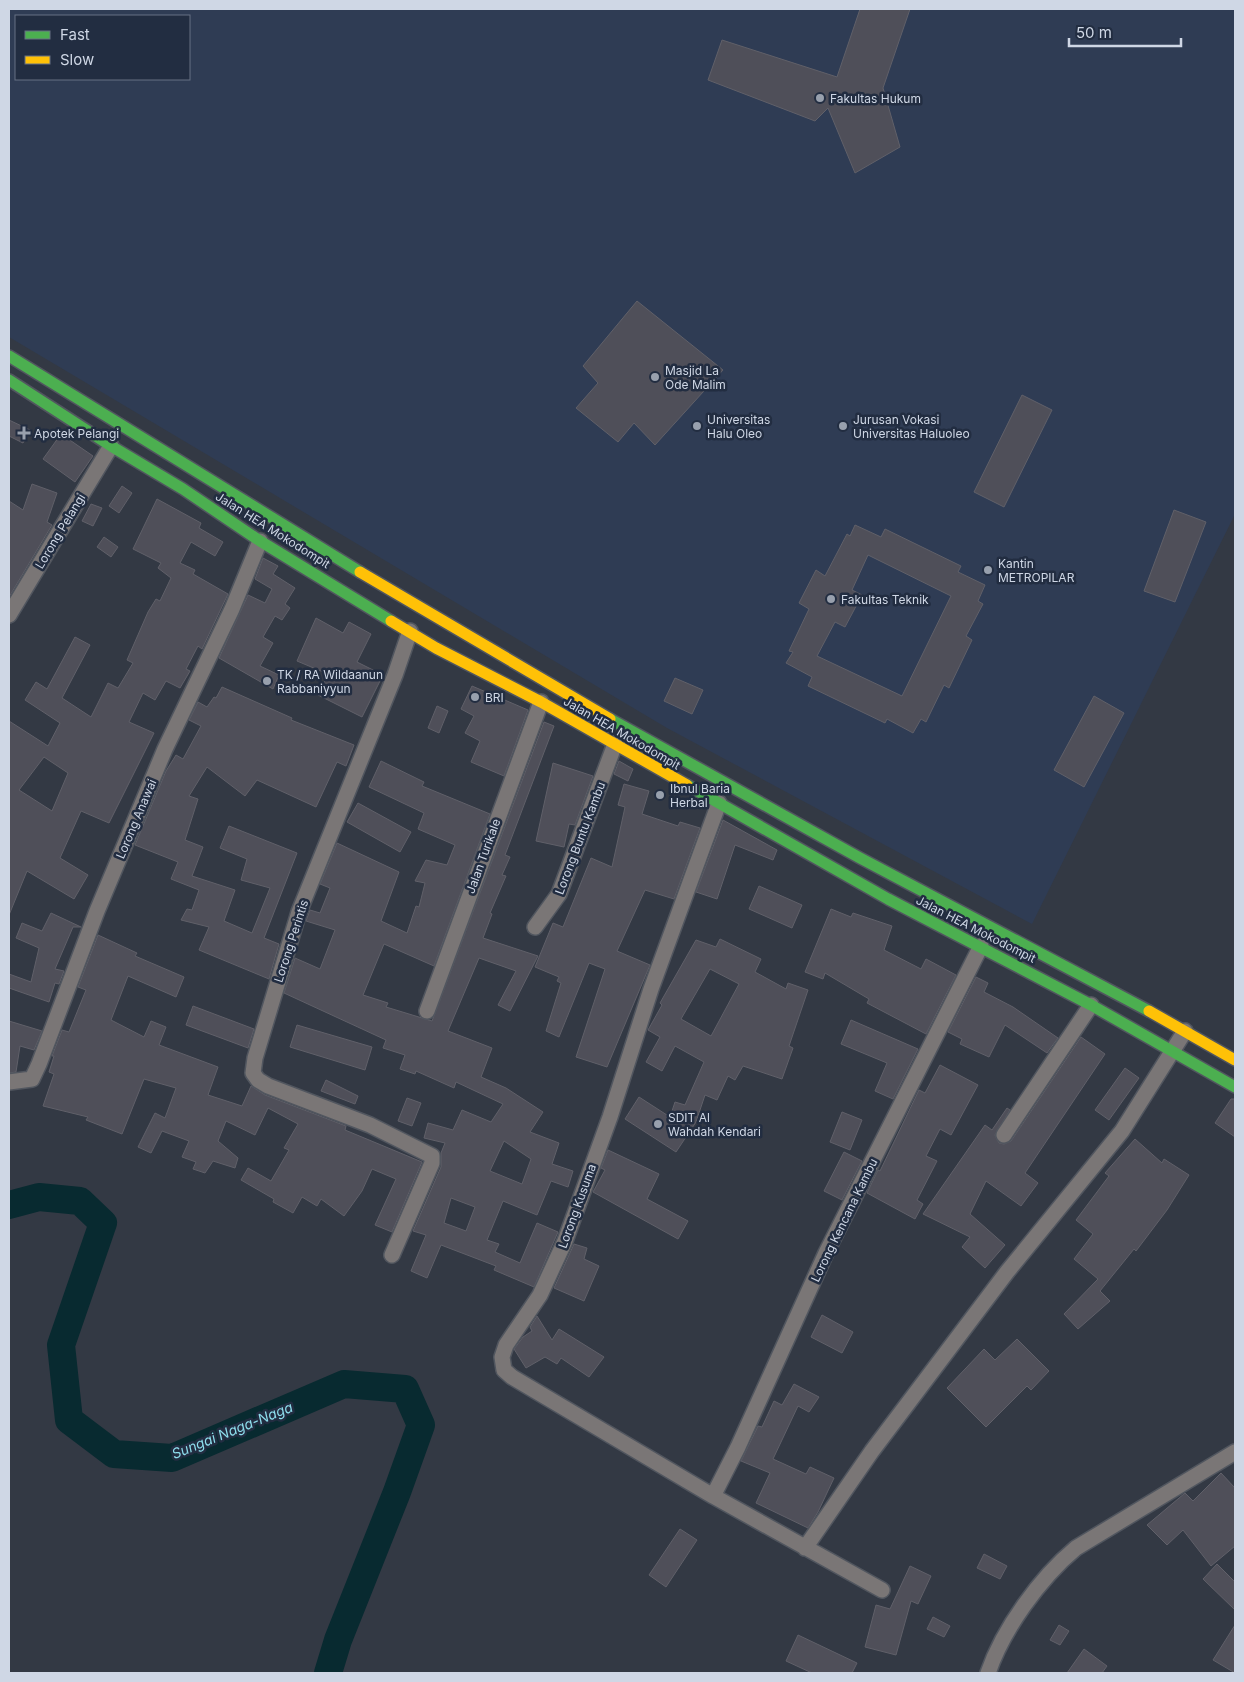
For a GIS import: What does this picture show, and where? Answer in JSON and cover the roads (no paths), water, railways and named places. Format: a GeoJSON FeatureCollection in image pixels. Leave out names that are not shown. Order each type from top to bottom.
{"type":"FeatureCollection","features":[{"type":"Feature","properties":{"kind":"street","name":"Jalan HEA Mokodompit"},"geometry":{"type":"LineString","coordinates":[[9,356],[372,579],[624,726],[812,831],[1185,1030],[1235,1060]]}},
{"type":"Feature","properties":{"kind":"street","name":"Jalan HEA Mokodompit"},"geometry":{"type":"LineString","coordinates":[[9,380],[74,423],[184,489],[260,541],[360,600],[436,648],[541,702],[888,899],[981,946],[1173,1050],[1235,1087]]}},
{"type":"Feature","properties":{"kind":"street"},"geometry":{"type":"LineString","coordinates":[[74,423],[88,404]]}},
{"type":"Feature","properties":{"kind":"street","name":"Lorong Pelangi"},"geometry":{"type":"LineString","coordinates":[[9,615],[111,446]]}},
{"type":"Feature","properties":{"kind":"street","name":"Lorong Anawai"},"geometry":{"type":"LineString","coordinates":[[9,1082],[32,1079],[39,1064],[97,911],[162,757],[232,609],[260,541]]}},
{"type":"Feature","properties":{"kind":"street"},"geometry":{"type":"LineString","coordinates":[[360,600],[372,579]]}},
{"type":"Feature","properties":{"kind":"street","name":"Lorong Perintis"},"geometry":{"type":"LineString","coordinates":[[392,1255],[432,1163],[432,1156],[370,1125],[268,1086],[258,1080],[253,1073],[255,1058],[299,912],[395,675],[410,631]]}},
{"type":"Feature","properties":{"kind":"street","name":"Jalan Turikale"},"geometry":{"type":"LineString","coordinates":[[428,1011],[541,702]]}},
{"type":"Feature","properties":{"kind":"street","name":"Lorong Buntu Kambu"},"geometry":{"type":"LineString","coordinates":[[534,927],[559,894],[615,744]]}},
{"type":"Feature","properties":{"kind":"street","name":"Lorong Kusuma"},"geometry":{"type":"LineString","coordinates":[[719,803],[651,989],[610,1117],[565,1241],[540,1294],[506,1344],[502,1357],[504,1370],[512,1377],[713,1496],[882,1590]]}},
{"type":"Feature","properties":{"kind":"street"},"geometry":{"type":"LineString","coordinates":[[802,850],[812,831]]}},
{"type":"Feature","properties":{"kind":"street","name":"Lorong Kencana Kambu"},"geometry":{"type":"LineString","coordinates":[[713,1496],[738,1447],[826,1253],[981,946]]}},
{"type":"Feature","properties":{"kind":"street"},"geometry":{"type":"LineString","coordinates":[[1004,1135],[1091,1006]]}},
{"type":"Feature","properties":{"kind":"street"},"geometry":{"type":"LineString","coordinates":[[805,1548],[867,1458],[1007,1272],[1122,1131],[1185,1030]]}},
{"type":"Feature","properties":{"kind":"street"},"geometry":{"type":"LineString","coordinates":[[988,1673],[1014,1621],[1054,1566],[1076,1548],[1235,1452]]}},
{"type":"Feature","properties":{"kind":"waterway","name":"Sungai Naga-Naga"},"geometry":{"type":"LineString","coordinates":[[9,1205],[39,1197],[80,1201],[103,1223],[61,1345],[69,1420],[114,1454],[172,1458],[344,1384],[405,1389],[421,1425],[397,1492],[338,1640],[328,1673]]}},
{"type":"Feature","properties":{"kind":"place","name":"Fakultas Hukum"},"geometry":{"type":"Point","coordinates":[820,98]}},
{"type":"Feature","properties":{"kind":"place","name":"Masjid La Ode Malim"},"geometry":{"type":"Point","coordinates":[655,377]}},
{"type":"Feature","properties":{"kind":"place","name":"Universitas Halu Oleo"},"geometry":{"type":"Point","coordinates":[697,426]}},
{"type":"Feature","properties":{"kind":"place","name":"Jurusan Vokasi Universitas Haluoleo"},"geometry":{"type":"Point","coordinates":[843,426]}},
{"type":"Feature","properties":{"kind":"place","name":"Apotek Pelangi"},"geometry":{"type":"Point","coordinates":[24,433]}},
{"type":"Feature","properties":{"kind":"place","name":"Kantin METROPILAR"},"geometry":{"type":"Point","coordinates":[988,570]}},
{"type":"Feature","properties":{"kind":"place","name":"Fakultas Teknik"},"geometry":{"type":"Point","coordinates":[831,599]}},
{"type":"Feature","properties":{"kind":"place","name":"TK / RA Wildaanun Rabbaniyyun"},"geometry":{"type":"Point","coordinates":[267,681]}},
{"type":"Feature","properties":{"kind":"place","name":"BRI"},"geometry":{"type":"Point","coordinates":[475,697]}},
{"type":"Feature","properties":{"kind":"place","name":"Ibnul Baria Herbal"},"geometry":{"type":"Point","coordinates":[660,795]}},
{"type":"Feature","properties":{"kind":"place","name":"SDIT Al Wahdah Kendari"},"geometry":{"type":"Point","coordinates":[658,1124]}}]}
